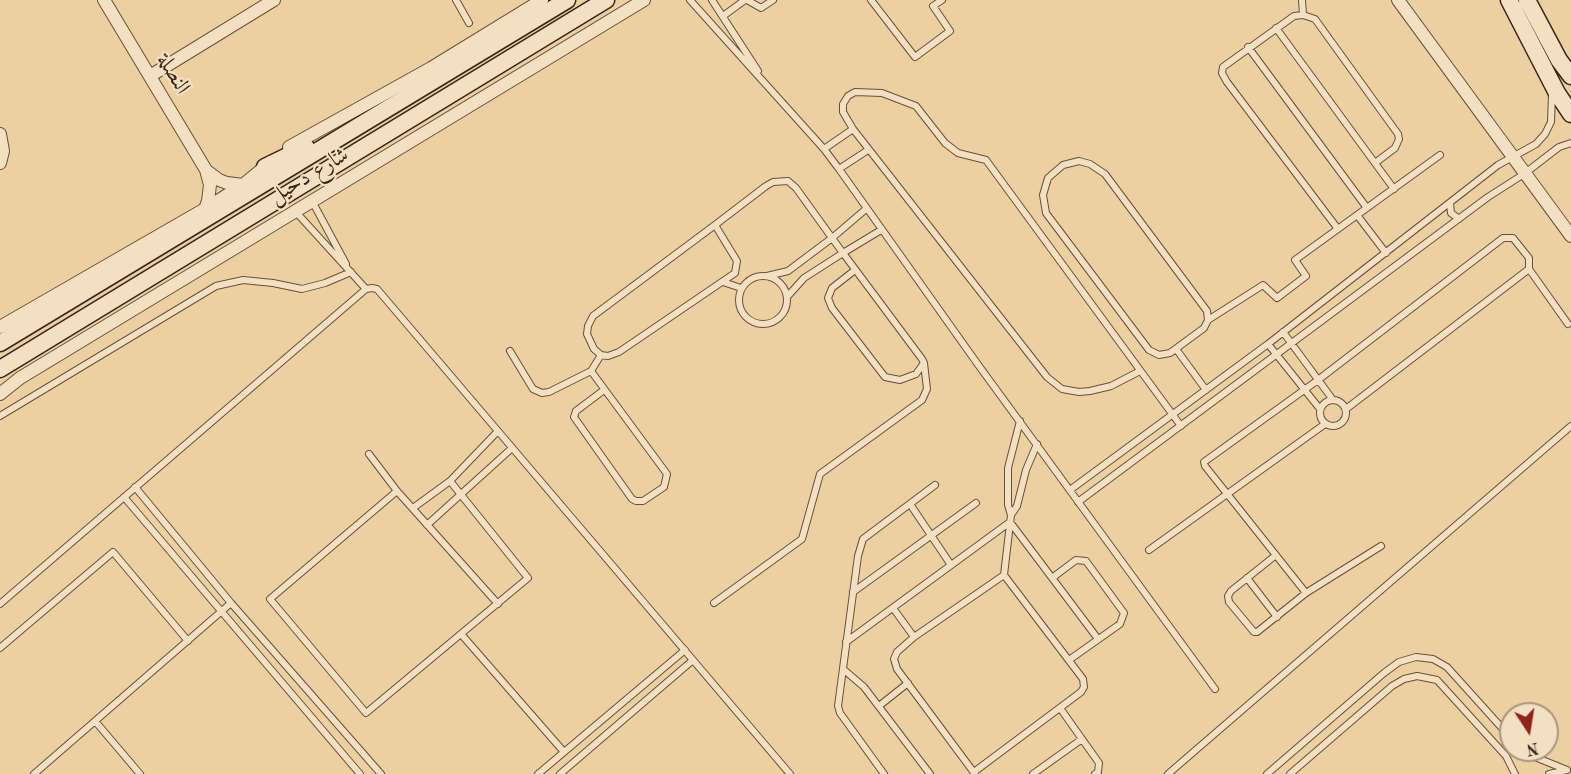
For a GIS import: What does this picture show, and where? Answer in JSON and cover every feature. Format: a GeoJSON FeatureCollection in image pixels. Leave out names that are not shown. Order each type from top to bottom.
{"type":"FeatureCollection","features":[{"type":"Feature","properties":{"kind":"main road","name":"شارع دحيل"},"geometry":{"type":"LineString","coordinates":[[0,343],[567,0]]}},
{"type":"Feature","properties":{"kind":"main road","name":"شارع دحيل"},"geometry":{"type":"LineString","coordinates":[[0,369],[606,0]]}},
{"type":"Feature","properties":{"kind":"main road"},"geometry":{"type":"LineString","coordinates":[[1509,0],[1571,114]]}},
{"type":"Feature","properties":{"kind":"main road"},"geometry":{"type":"LineString","coordinates":[[1527,0],[1559,60],[1571,76]]}},
{"type":"Feature","properties":{"kind":"main road"},"geometry":{"type":"LineString","coordinates":[[1559,60],[1562,72],[1571,87]]}},
{"type":"Feature","properties":{"kind":"main road"},"geometry":{"type":"LineString","coordinates":[[265,167],[397,104]]}},
{"type":"Feature","properties":{"kind":"street","name":"النصلة"},"geometry":{"type":"LineString","coordinates":[[104,0],[206,170],[210,185],[205,209]]}},
{"type":"Feature","properties":{"kind":"street"},"geometry":{"type":"LineString","coordinates":[[150,76],[274,0]]}},
{"type":"Feature","properties":{"kind":"street","name":"شارع دحيل"},"geometry":{"type":"LineString","coordinates":[[0,327],[205,209],[243,185],[290,147],[431,68],[542,0]]}},
{"type":"Feature","properties":{"kind":"street","name":"شارع دحيل"},"geometry":{"type":"LineString","coordinates":[[0,394],[20,378],[644,0]]}},
{"type":"Feature","properties":{"kind":"street"},"geometry":{"type":"LineString","coordinates":[[1398,0],[1571,236]]}},
{"type":"Feature","properties":{"kind":"street"},"geometry":{"type":"LineString","coordinates":[[0,134],[3,151],[0,163]]}},
{"type":"Feature","properties":{"kind":"street"},"geometry":{"type":"LineString","coordinates":[[206,170],[219,180],[243,185]]}},
{"type":"Feature","properties":{"kind":"lane"},"geometry":{"type":"LineString","coordinates":[[456,0],[470,23]]}},
{"type":"Feature","properties":{"kind":"lane"},"geometry":{"type":"LineString","coordinates":[[690,0],[824,149],[1215,689]]}},
{"type":"Feature","properties":{"kind":"lane"},"geometry":{"type":"LineString","coordinates":[[712,0],[768,87]]}},
{"type":"Feature","properties":{"kind":"lane"},"geometry":{"type":"LineString","coordinates":[[723,16],[746,0],[760,8],[773,0]]}},
{"type":"Feature","properties":{"kind":"lane"},"geometry":{"type":"LineString","coordinates":[[871,0],[915,57],[950,31],[927,0]]}},
{"type":"Feature","properties":{"kind":"lane"},"geometry":{"type":"LineString","coordinates":[[933,6],[942,0]]}},
{"type":"Feature","properties":{"kind":"lane"},"geometry":{"type":"LineString","coordinates":[[1302,0],[1303,15]]}},
{"type":"Feature","properties":{"kind":"lane"},"geometry":{"type":"LineString","coordinates":[[1338,229],[1227,82],[1222,73],[1223,67],[1294,16],[1303,15],[1315,19],[1398,134],[1399,139],[1395,148],[1375,163]]}},
{"type":"Feature","properties":{"kind":"lane"},"geometry":{"type":"LineString","coordinates":[[1276,28],[1394,189]]}},
{"type":"Feature","properties":{"kind":"lane"},"geometry":{"type":"LineString","coordinates":[[1248,47],[1367,208]]}},
{"type":"Feature","properties":{"kind":"lane"},"geometry":{"type":"LineString","coordinates":[[1070,490],[1268,344],[1498,165],[1536,144],[1549,128],[1552,115],[1552,81]]}},
{"type":"Feature","properties":{"kind":"lane"},"geometry":{"type":"LineString","coordinates":[[1140,371],[1111,386],[1090,391],[1071,391],[1055,384],[868,150],[843,112],[843,104],[848,96],[855,92],[882,93],[916,106],[945,143],[958,153],[986,160],[1181,426]]}},
{"type":"Feature","properties":{"kind":"lane"},"geometry":{"type":"LineString","coordinates":[[824,149],[853,129]]}},
{"type":"Feature","properties":{"kind":"lane"},"geometry":{"type":"LineString","coordinates":[[1078,502],[1459,219],[1559,147],[1571,143]]}},
{"type":"Feature","properties":{"kind":"lane"},"geometry":{"type":"LineString","coordinates":[[839,169],[868,150]]}},
{"type":"Feature","properties":{"kind":"lane"},"geometry":{"type":"LineString","coordinates":[[1208,320],[1205,307],[1100,169],[1079,161],[1063,165],[1054,171],[1048,178],[1043,195],[1044,207],[1051,220],[1149,350],[1163,355],[1176,349],[1204,328],[1208,320],[1263,285],[1277,298],[1306,276],[1295,261],[1440,155]]}},
{"type":"Feature","properties":{"kind":"lane"},"geometry":{"type":"LineString","coordinates":[[714,603],[802,539],[820,474],[922,400],[927,389],[924,363],[796,188],[788,181],[773,182],[715,225],[593,316],[587,334],[594,349],[601,355],[608,356],[619,352],[735,273],[737,261],[715,225]]}},
{"type":"Feature","properties":{"kind":"lane"},"geometry":{"type":"LineString","coordinates":[[312,201],[351,272]]}},
{"type":"Feature","properties":{"kind":"lane"},"geometry":{"type":"LineString","coordinates":[[1450,203],[1451,213],[1459,219]]}},
{"type":"Feature","properties":{"kind":"lane"},"geometry":{"type":"LineString","coordinates":[[767,276],[776,280],[783,287],[787,297],[786,307],[781,316],[773,322],[763,324],[753,322],[740,308],[738,298],[741,288],[757,276],[788,271],[832,238],[866,208]]}},
{"type":"Feature","properties":{"kind":"lane"},"geometry":{"type":"LineString","coordinates":[[295,211],[366,290]]}},
{"type":"Feature","properties":{"kind":"lane"},"geometry":{"type":"LineString","coordinates":[[1357,215],[1386,253]]}},
{"type":"Feature","properties":{"kind":"lane"},"geometry":{"type":"LineString","coordinates":[[311,230],[323,221]]}},
{"type":"Feature","properties":{"kind":"lane"},"geometry":{"type":"LineString","coordinates":[[787,297],[804,278],[881,230]]}},
{"type":"Feature","properties":{"kind":"lane"},"geometry":{"type":"LineString","coordinates":[[1306,593],[1204,462],[1317,380],[1503,238],[1513,238],[1529,258],[1529,269],[1568,324]]}},
{"type":"Feature","properties":{"kind":"lane"},"geometry":{"type":"LineString","coordinates":[[1346,409],[1529,269]]}},
{"type":"Feature","properties":{"kind":"lane"},"geometry":{"type":"LineString","coordinates":[[855,270],[832,288],[828,298],[832,308],[885,377],[892,380],[909,378],[916,374],[924,363]]}},
{"type":"Feature","properties":{"kind":"lane"},"geometry":{"type":"LineString","coordinates":[[0,416],[216,286],[243,280],[273,282],[302,289],[325,283],[351,272]]}},
{"type":"Feature","properties":{"kind":"lane"},"geometry":{"type":"LineString","coordinates":[[723,282],[741,288]]}},
{"type":"Feature","properties":{"kind":"lane"},"geometry":{"type":"LineString","coordinates":[[0,593],[3,602],[366,290],[377,289],[790,774]]}},
{"type":"Feature","properties":{"kind":"lane"},"geometry":{"type":"LineString","coordinates":[[1283,332],[1333,400]]}},
{"type":"Feature","properties":{"kind":"lane"},"geometry":{"type":"LineString","coordinates":[[1268,344],[1320,409]]}},
{"type":"Feature","properties":{"kind":"lane"},"geometry":{"type":"LineString","coordinates":[[1176,349],[1206,390]]}},
{"type":"Feature","properties":{"kind":"lane"},"geometry":{"type":"LineString","coordinates":[[510,351],[533,389],[542,393],[549,392],[591,371],[601,355]]}},
{"type":"Feature","properties":{"kind":"lane"},"geometry":{"type":"LineString","coordinates":[[591,371],[667,474],[664,487],[644,501],[632,499],[574,417],[576,411],[604,390]]}},
{"type":"Feature","properties":{"kind":"lane"},"geometry":{"type":"LineString","coordinates":[[1333,400],[1341,402],[1346,409],[1341,424],[1333,426],[1325,424],[1320,417],[1320,409],[1325,402],[1333,400]]}},
{"type":"Feature","properties":{"kind":"lane"},"geometry":{"type":"LineString","coordinates":[[1020,421],[1008,468],[1008,505],[1011,519],[1098,639]]}},
{"type":"Feature","properties":{"kind":"lane"},"geometry":{"type":"LineString","coordinates":[[1149,550],[1325,424]]}},
{"type":"Feature","properties":{"kind":"lane"},"geometry":{"type":"LineString","coordinates":[[1168,774],[1571,426]]}},
{"type":"Feature","properties":{"kind":"lane"},"geometry":{"type":"LineString","coordinates":[[413,508],[450,481],[498,431]]}},
{"type":"Feature","properties":{"kind":"lane"},"geometry":{"type":"LineString","coordinates":[[1004,574],[914,638],[897,652],[894,659],[897,669],[975,773],[1081,692],[1084,687],[1083,679],[1004,574],[1011,519],[1017,506],[1026,470],[1037,444]]}},
{"type":"Feature","properties":{"kind":"lane"},"geometry":{"type":"LineString","coordinates":[[427,525],[512,448]]}},
{"type":"Feature","properties":{"kind":"lane"},"geometry":{"type":"LineString","coordinates":[[369,454],[397,491],[498,604]]}},
{"type":"Feature","properties":{"kind":"lane"},"geometry":{"type":"LineString","coordinates":[[397,491],[270,599],[366,713],[528,578],[450,481]]}},
{"type":"Feature","properties":{"kind":"lane"},"geometry":{"type":"LineString","coordinates":[[884,774],[840,713],[838,706],[858,556],[864,539],[935,486]]}},
{"type":"Feature","properties":{"kind":"lane"},"geometry":{"type":"LineString","coordinates":[[135,487],[231,603],[381,774]]}},
{"type":"Feature","properties":{"kind":"lane"},"geometry":{"type":"LineString","coordinates":[[124,497],[360,774]]}},
{"type":"Feature","properties":{"kind":"lane"},"geometry":{"type":"LineString","coordinates":[[853,592],[976,503]]}},
{"type":"Feature","properties":{"kind":"lane"},"geometry":{"type":"LineString","coordinates":[[910,504],[951,566]]}},
{"type":"Feature","properties":{"kind":"lane"},"geometry":{"type":"LineString","coordinates":[[846,642],[951,566],[1011,519]]}},
{"type":"Feature","properties":{"kind":"lane"},"geometry":{"type":"LineString","coordinates":[[1276,555],[1228,596],[1229,602],[1252,631],[1257,632],[1306,593],[1381,546]]}},
{"type":"Feature","properties":{"kind":"lane"},"geometry":{"type":"LineString","coordinates":[[0,648],[113,552],[188,641]]}},
{"type":"Feature","properties":{"kind":"lane"},"geometry":{"type":"LineString","coordinates":[[1052,578],[1076,560],[1086,561],[1124,613],[1120,624],[1069,660]]}},
{"type":"Feature","properties":{"kind":"lane"},"geometry":{"type":"LineString","coordinates":[[1247,578],[1277,617]]}},
{"type":"Feature","properties":{"kind":"lane"},"geometry":{"type":"LineString","coordinates":[[34,774],[231,603]]}},
{"type":"Feature","properties":{"kind":"lane"},"geometry":{"type":"LineString","coordinates":[[893,608],[914,638]]}},
{"type":"Feature","properties":{"kind":"lane"},"geometry":{"type":"LineString","coordinates":[[461,634],[564,752]]}},
{"type":"Feature","properties":{"kind":"lane"},"geometry":{"type":"LineString","coordinates":[[538,774],[684,650]]}},
{"type":"Feature","properties":{"kind":"lane"},"geometry":{"type":"LineString","coordinates":[[1268,774],[1384,673],[1399,662],[1416,657],[1433,659],[1447,667],[1499,725]]}},
{"type":"Feature","properties":{"kind":"lane"},"geometry":{"type":"LineString","coordinates":[[560,774],[693,660]]}},
{"type":"Feature","properties":{"kind":"lane"},"geometry":{"type":"LineString","coordinates":[[843,669],[859,680],[930,774]]}},
{"type":"Feature","properties":{"kind":"lane"},"geometry":{"type":"LineString","coordinates":[[1290,774],[1392,686],[1404,679],[1417,676],[1437,680],[1506,756],[1515,774]]}},
{"type":"Feature","properties":{"kind":"lane"},"geometry":{"type":"LineString","coordinates":[[879,706],[908,683]]}},
{"type":"Feature","properties":{"kind":"lane"},"geometry":{"type":"LineString","coordinates":[[1060,708],[1099,763],[1098,772],[1095,774]]}},
{"type":"Feature","properties":{"kind":"lane"},"geometry":{"type":"LineString","coordinates":[[95,721],[140,774]]}},
{"type":"Feature","properties":{"kind":"lane"},"geometry":{"type":"LineString","coordinates":[[1033,774],[1082,740]]}},
{"type":"Feature","properties":{"kind":"lane"},"geometry":{"type":"LineString","coordinates":[[1548,762],[1569,770]]}},
{"type":"Feature","properties":{"kind":"lane"},"geometry":{"type":"LineString","coordinates":[[1549,774],[1569,770]]}}]}
